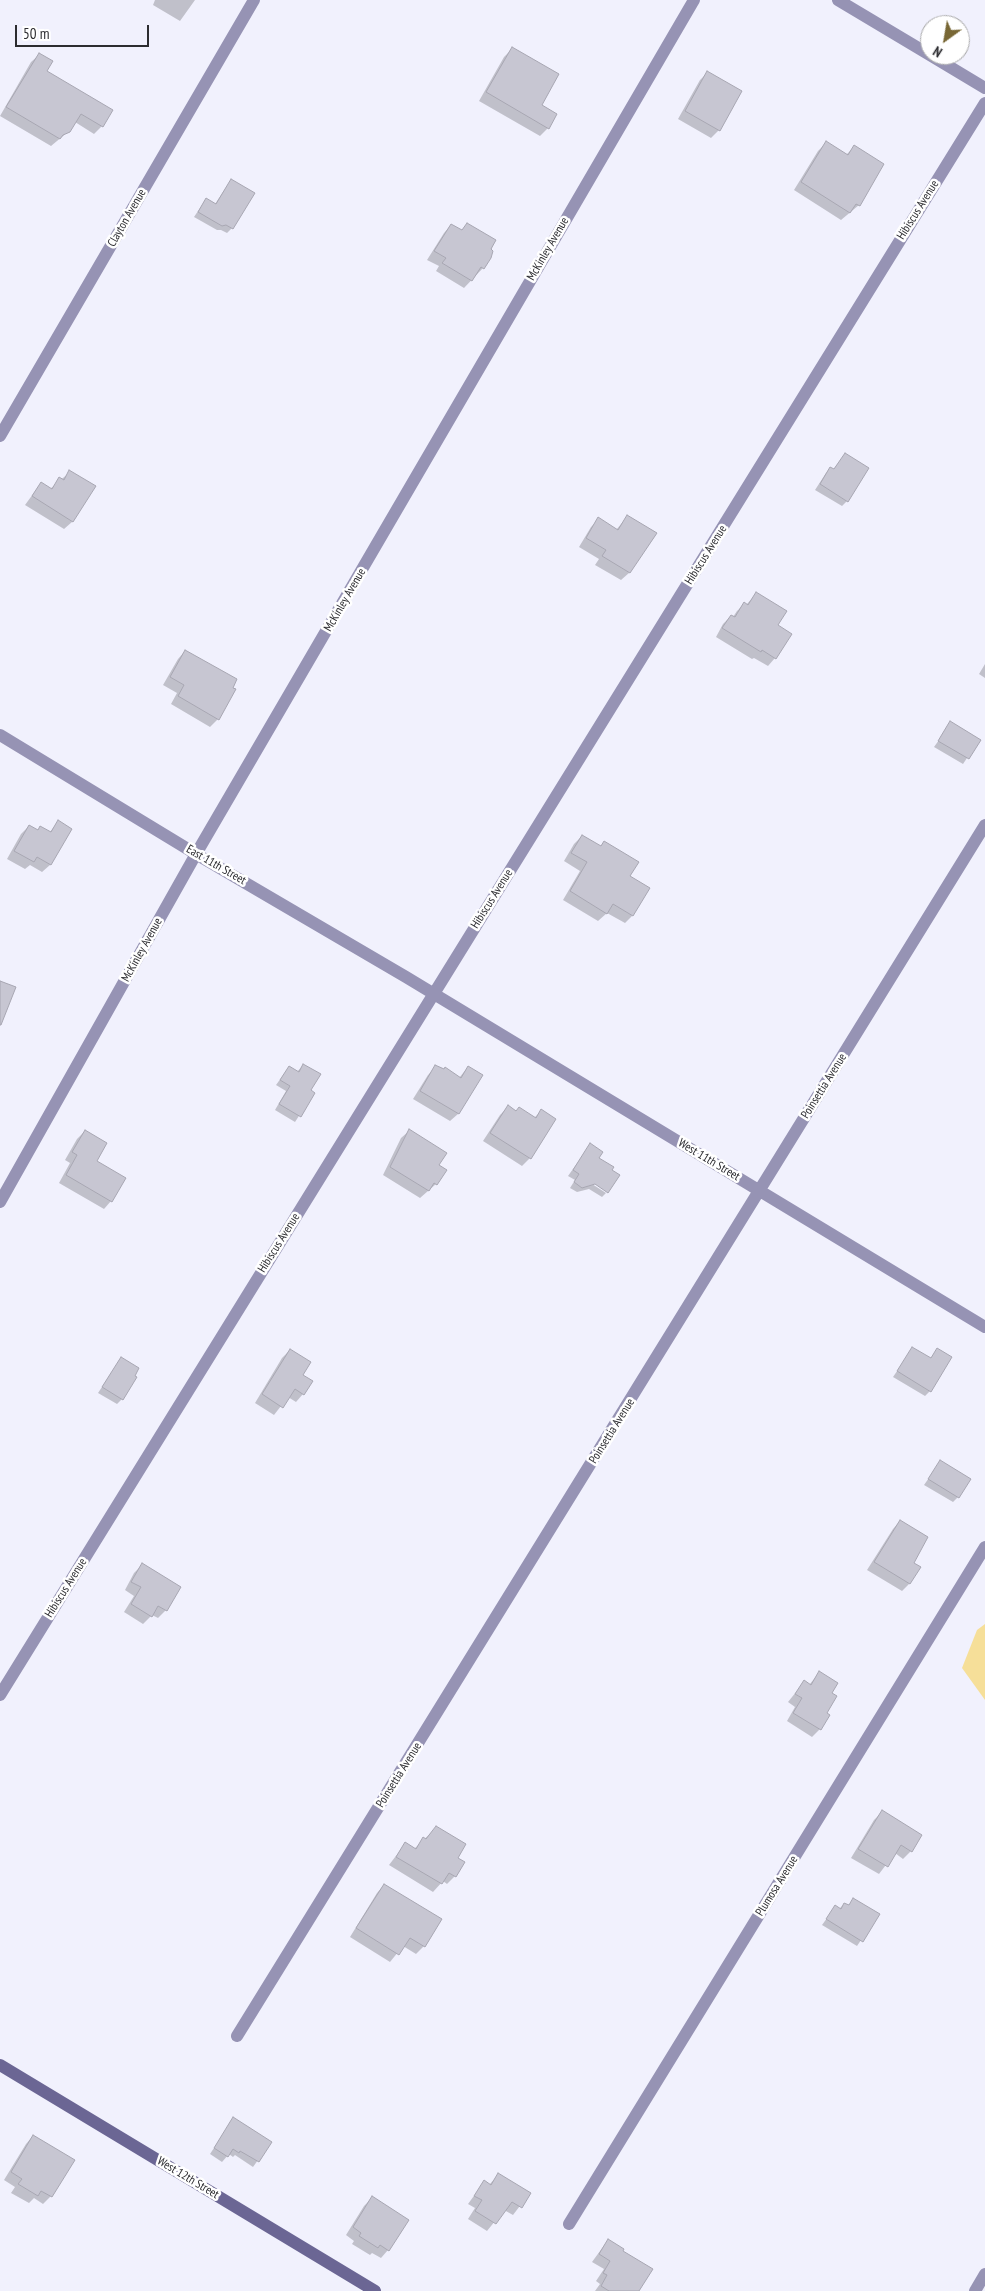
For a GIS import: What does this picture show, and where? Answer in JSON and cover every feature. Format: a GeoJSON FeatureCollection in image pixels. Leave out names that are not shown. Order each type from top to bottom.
{"type":"FeatureCollection","features":[{"type":"Feature","properties":{"kind":"street","name":"Clayton Avenue"},"geometry":{"type":"LineString","coordinates":[[0,436],[254,0]]}},
{"type":"Feature","properties":{"kind":"street","name":"McKinley Avenue"},"geometry":{"type":"LineString","coordinates":[[0,1202],[196,854],[694,0]]}},
{"type":"Feature","properties":{"kind":"street"},"geometry":{"type":"LineString","coordinates":[[838,0],[920,49]]}},
{"type":"Feature","properties":{"kind":"street"},"geometry":{"type":"LineString","coordinates":[[947,65],[985,88]]}},
{"type":"Feature","properties":{"kind":"street","name":"Hibiscus Avenue"},"geometry":{"type":"LineString","coordinates":[[0,1695],[985,103]]}},
{"type":"Feature","properties":{"kind":"street","name":"East 11th Street"},"geometry":{"type":"LineString","coordinates":[[0,735],[432,994]]}},
{"type":"Feature","properties":{"kind":"street","name":"Poinsettia Avenue"},"geometry":{"type":"LineString","coordinates":[[238,2036],[985,825]]}},
{"type":"Feature","properties":{"kind":"street","name":"West 11th Street"},"geometry":{"type":"LineString","coordinates":[[432,994],[985,1326]]}},
{"type":"Feature","properties":{"kind":"street","name":"Plumosa Avenue"},"geometry":{"type":"LineString","coordinates":[[568,2224],[985,1548]]}},
{"type":"Feature","properties":{"kind":"street","name":"West 12th Street"},"geometry":{"type":"LineString","coordinates":[[0,2065],[375,2291]]}},
{"type":"Feature","properties":{"kind":"street"},"geometry":{"type":"LineString","coordinates":[[975,2291],[985,2274]]}},
{"type":"Feature","properties":{"kind":"shaded area"},"geometry":{"type":"Polygon","coordinates":[[[985,1624],[985,1700],[962,1668],[977,1630],[985,1624]]]}},
{"type":"Feature","properties":{"kind":"building"},"geometry":{"type":"Polygon","coordinates":[[[512,47],[559,74],[542,105],[557,114],[549,129],[486,92],[512,47]]]}},
{"type":"Feature","properties":{"kind":"building"},"geometry":{"type":"Polygon","coordinates":[[[39,53],[53,61],[47,71],[113,110],[103,127],[81,114],[70,132],[63,135],[60,139],[6,107],[39,53]]]}},
{"type":"Feature","properties":{"kind":"building"},"geometry":{"type":"Polygon","coordinates":[[[707,71],[742,91],[720,131],[685,111],[707,71]]]}},
{"type":"Feature","properties":{"kind":"building"},"geometry":{"type":"Polygon","coordinates":[[[826,141],[848,155],[854,145],[884,164],[860,206],[856,204],[850,213],[801,182],[826,141]]]}},
{"type":"Feature","properties":{"kind":"building"},"geometry":{"type":"Polygon","coordinates":[[[231,179],[255,193],[233,229],[226,225],[222,226],[198,212],[206,198],[216,204],[231,179]]]}},
{"type":"Feature","properties":{"kind":"building"},"geometry":{"type":"Polygon","coordinates":[[[467,223],[496,240],[491,249],[493,251],[491,258],[484,269],[481,267],[472,281],[442,263],[446,258],[434,251],[451,224],[462,230],[467,223]]]}},
{"type":"Feature","properties":{"kind":"building"},"geometry":{"type":"Polygon","coordinates":[[[845,453],[869,468],[848,502],[820,484],[830,467],[834,469],[845,453]]]}},
{"type":"Feature","properties":{"kind":"building"},"geometry":{"type":"Polygon","coordinates":[[[69,470],[96,486],[73,522],[32,496],[41,482],[52,489],[59,477],[64,480],[69,470]]]}},
{"type":"Feature","properties":{"kind":"building"},"geometry":{"type":"Polygon","coordinates":[[[627,515],[657,533],[630,573],[602,556],[606,550],[586,538],[598,517],[618,530],[627,515]]]}},
{"type":"Feature","properties":{"kind":"building"},"geometry":{"type":"Polygon","coordinates":[[[756,592],[787,611],[778,625],[792,634],[776,659],[722,628],[731,615],[735,617],[744,602],[748,605],[756,592]]]}},
{"type":"Feature","properties":{"kind":"building"},"geometry":{"type":"Polygon","coordinates":[[[185,650],[237,679],[233,688],[236,689],[219,720],[178,696],[184,685],[170,677],[185,650]]]}},
{"type":"Feature","properties":{"kind":"building"},"geometry":{"type":"Polygon","coordinates":[[[950,721],[981,740],[969,759],[938,741],[950,721]]]}},
{"type":"Feature","properties":{"kind":"building"},"geometry":{"type":"Polygon","coordinates":[[[58,820],[72,829],[51,865],[37,857],[34,862],[14,851],[29,825],[38,830],[40,826],[51,832],[58,820]]]}},
{"type":"Feature","properties":{"kind":"building"},"geometry":{"type":"Polygon","coordinates":[[[582,835],[601,846],[604,841],[639,862],[630,876],[650,888],[633,916],[613,904],[607,914],[570,891],[587,862],[571,853],[582,835]]]}},
{"type":"Feature","properties":{"kind":"building"},"geometry":{"type":"Polygon","coordinates":[[[0,981],[16,987],[1,1025],[0,1025],[0,981]]]}},
{"type":"Feature","properties":{"kind":"building"},"geometry":{"type":"Polygon","coordinates":[[[303,1064],[321,1074],[311,1090],[315,1093],[301,1117],[279,1104],[290,1086],[280,1080],[289,1066],[299,1072],[303,1064]]]}},
{"type":"Feature","properties":{"kind":"building"},"geometry":{"type":"Polygon","coordinates":[[[435,1065],[444,1069],[445,1067],[461,1078],[468,1066],[483,1075],[459,1114],[420,1091],[435,1065]]]}},
{"type":"Feature","properties":{"kind":"building"},"geometry":{"type":"Polygon","coordinates":[[[508,1105],[516,1111],[519,1107],[536,1118],[541,1109],[556,1119],[531,1159],[490,1133],[508,1105]]]}},
{"type":"Feature","properties":{"kind":"building"},"geometry":{"type":"Polygon","coordinates":[[[409,1129],[447,1153],[439,1165],[447,1170],[437,1185],[434,1183],[429,1191],[390,1167],[409,1129]]]}},
{"type":"Feature","properties":{"kind":"building"},"geometry":{"type":"Polygon","coordinates":[[[85,1130],[107,1143],[97,1161],[126,1178],[112,1202],[66,1175],[77,1155],[72,1152],[85,1130]]]}},
{"type":"Feature","properties":{"kind":"building"},"geometry":{"type":"Polygon","coordinates":[[[590,1143],[603,1152],[599,1158],[614,1167],[612,1170],[620,1175],[608,1193],[595,1184],[582,1188],[574,1182],[579,1174],[573,1170],[590,1143]]]}},
{"type":"Feature","properties":{"kind":"building"},"geometry":{"type":"Polygon","coordinates":[[[912,1347],[931,1358],[937,1348],[952,1357],[931,1392],[897,1371],[912,1347]]]}},
{"type":"Feature","properties":{"kind":"building"},"geometry":{"type":"Polygon","coordinates":[[[290,1349],[311,1362],[303,1375],[313,1381],[304,1395],[295,1389],[283,1408],[262,1394],[290,1349]]]}},
{"type":"Feature","properties":{"kind":"building"},"geometry":{"type":"Polygon","coordinates":[[[121,1357],[139,1368],[135,1376],[137,1377],[123,1400],[102,1387],[121,1357]]]}},
{"type":"Feature","properties":{"kind":"building"},"geometry":{"type":"Polygon","coordinates":[[[940,1460],[971,1479],[959,1498],[928,1479],[940,1460]]]}},
{"type":"Feature","properties":{"kind":"building"},"geometry":{"type":"Polygon","coordinates":[[[900,1520],[928,1537],[914,1563],[921,1567],[910,1584],[874,1562],[900,1520]]]}},
{"type":"Feature","properties":{"kind":"building"},"geometry":{"type":"Polygon","coordinates":[[[142,1563],[181,1587],[167,1611],[158,1606],[152,1617],[131,1604],[141,1587],[131,1582],[142,1563]]]}},
{"type":"Feature","properties":{"kind":"building"},"geometry":{"type":"Polygon","coordinates":[[[819,1671],[838,1683],[832,1693],[837,1696],[827,1713],[830,1715],[821,1730],[793,1713],[802,1698],[795,1694],[804,1680],[811,1685],[819,1671]]]}},
{"type":"Feature","properties":{"kind":"building"},"geometry":{"type":"Polygon","coordinates":[[[882,1810],[922,1835],[912,1852],[901,1845],[888,1867],[858,1849],[882,1810]]]}},
{"type":"Feature","properties":{"kind":"building"},"geometry":{"type":"Polygon","coordinates":[[[436,1826],[466,1844],[458,1858],[465,1862],[456,1877],[449,1873],[442,1884],[396,1857],[405,1842],[416,1849],[423,1837],[426,1839],[436,1826]]]}},
{"type":"Feature","properties":{"kind":"building"},"geometry":{"type":"Polygon","coordinates":[[[384,1884],[442,1919],[425,1947],[410,1938],[399,1955],[356,1928],[384,1884]]]}},
{"type":"Feature","properties":{"kind":"building"},"geometry":{"type":"Polygon","coordinates":[[[853,1898],[880,1914],[863,1942],[826,1919],[835,1905],[841,1909],[844,1903],[849,1905],[853,1898]]]}},
{"type":"Feature","properties":{"kind":"building"},"geometry":{"type":"Polygon","coordinates":[[[233,2117],[272,2142],[259,2162],[240,2151],[239,2153],[233,2149],[228,2157],[214,2148],[233,2117]]]}},
{"type":"Feature","properties":{"kind":"building"},"geometry":{"type":"Polygon","coordinates":[[[33,2135],[75,2160],[52,2197],[41,2191],[38,2196],[18,2184],[22,2179],[11,2172],[33,2135]]]}},
{"type":"Feature","properties":{"kind":"building"},"geometry":{"type":"Polygon","coordinates":[[[498,2173],[531,2193],[522,2208],[512,2202],[496,2224],[475,2211],[482,2200],[474,2196],[484,2180],[491,2185],[498,2173]]]}},
{"type":"Feature","properties":{"kind":"building"},"geometry":{"type":"Polygon","coordinates":[[[372,2196],[409,2220],[389,2251],[380,2245],[378,2248],[359,2236],[361,2233],[353,2227],[372,2196]]]}},
{"type":"Feature","properties":{"kind":"building"},"geometry":{"type":"Polygon","coordinates":[[[608,2239],[624,2249],[623,2251],[653,2269],[639,2291],[609,2291],[601,2286],[607,2275],[603,2273],[610,2261],[599,2254],[608,2239]]]}}]}
